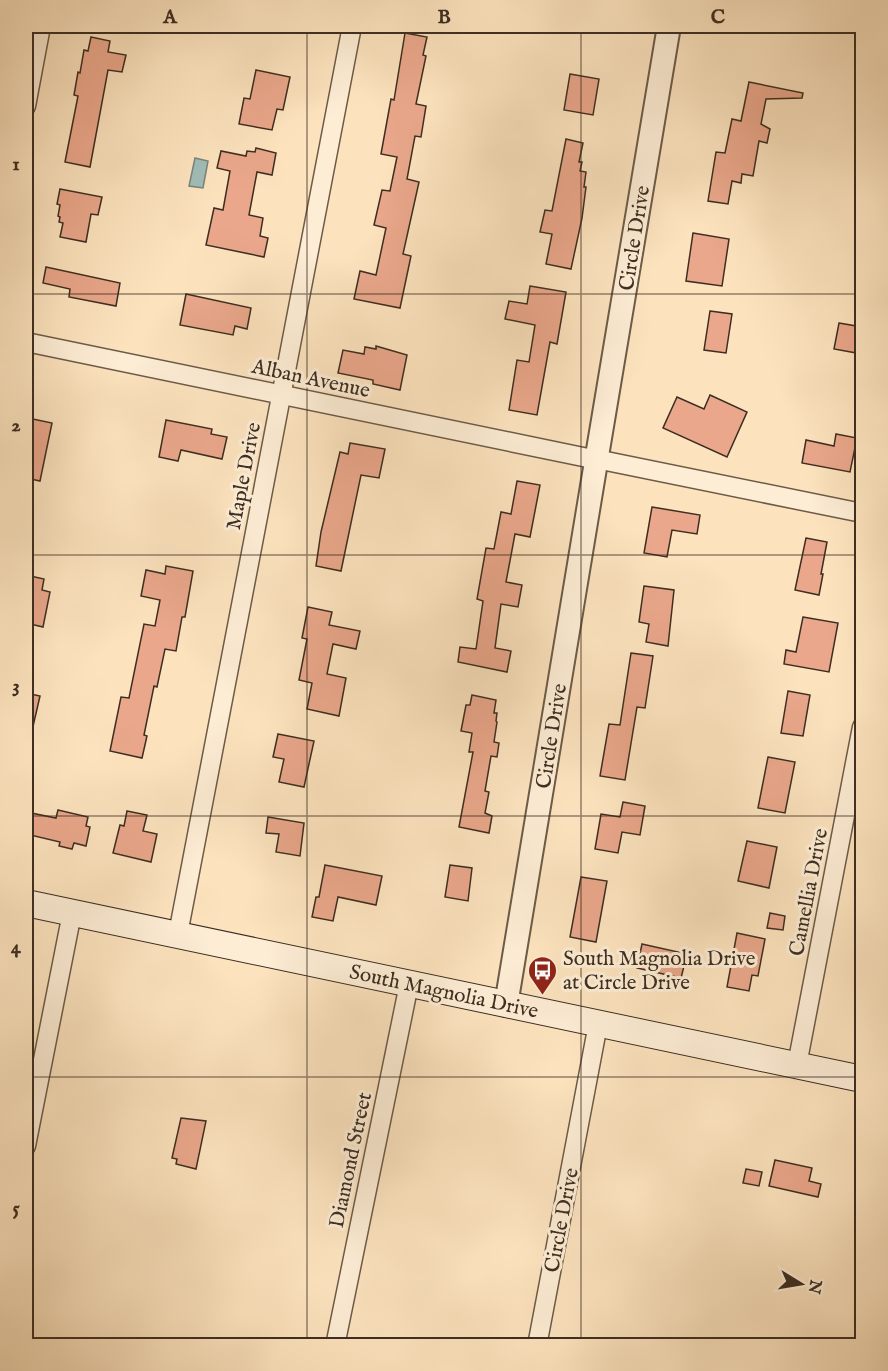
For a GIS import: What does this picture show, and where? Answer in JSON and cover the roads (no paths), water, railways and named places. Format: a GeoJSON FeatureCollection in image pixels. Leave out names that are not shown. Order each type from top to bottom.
{"type":"FeatureCollection","features":[{"type":"Feature","properties":{"kind":"main road","name":"South Magnolia Drive"},"geometry":{"type":"LineString","coordinates":[[26,903],[862,1079]]}},
{"type":"Feature","properties":{"kind":"street"},"geometry":{"type":"LineString","coordinates":[[26,106],[41,26]]}},
{"type":"Feature","properties":{"kind":"street","name":"Maple Drive"},"geometry":{"type":"LineString","coordinates":[[178,934],[352,26]]}},
{"type":"Feature","properties":{"kind":"street","name":"Circle Drive"},"geometry":{"type":"LineString","coordinates":[[506,1005],[669,26]]}},
{"type":"Feature","properties":{"kind":"street","name":"Alban Avenue"},"geometry":{"type":"LineString","coordinates":[[26,342],[862,513]]}},
{"type":"Feature","properties":{"kind":"street","name":"Camellia Drive"},"geometry":{"type":"LineString","coordinates":[[798,1065],[862,727]]}},
{"type":"Feature","properties":{"kind":"street"},"geometry":{"type":"LineString","coordinates":[[26,1146],[72,913]]}},
{"type":"Feature","properties":{"kind":"street","name":"Diamond Street"},"geometry":{"type":"LineString","coordinates":[[335,1346],[409,984]]}},
{"type":"Feature","properties":{"kind":"street","name":"Circle Drive"},"geometry":{"type":"LineString","coordinates":[[537,1346],[598,1024]]}},
{"type":"Feature","properties":{"kind":"water"},"geometry":{"type":"Polygon","coordinates":[[[195,158],[208,161],[203,188],[189,186],[195,158]]]}},
{"type":"Feature","properties":{"kind":"place","name":"South Magnolia Drive at Circle Drive"},"geometry":{"type":"Point","coordinates":[542,996]}}]}
